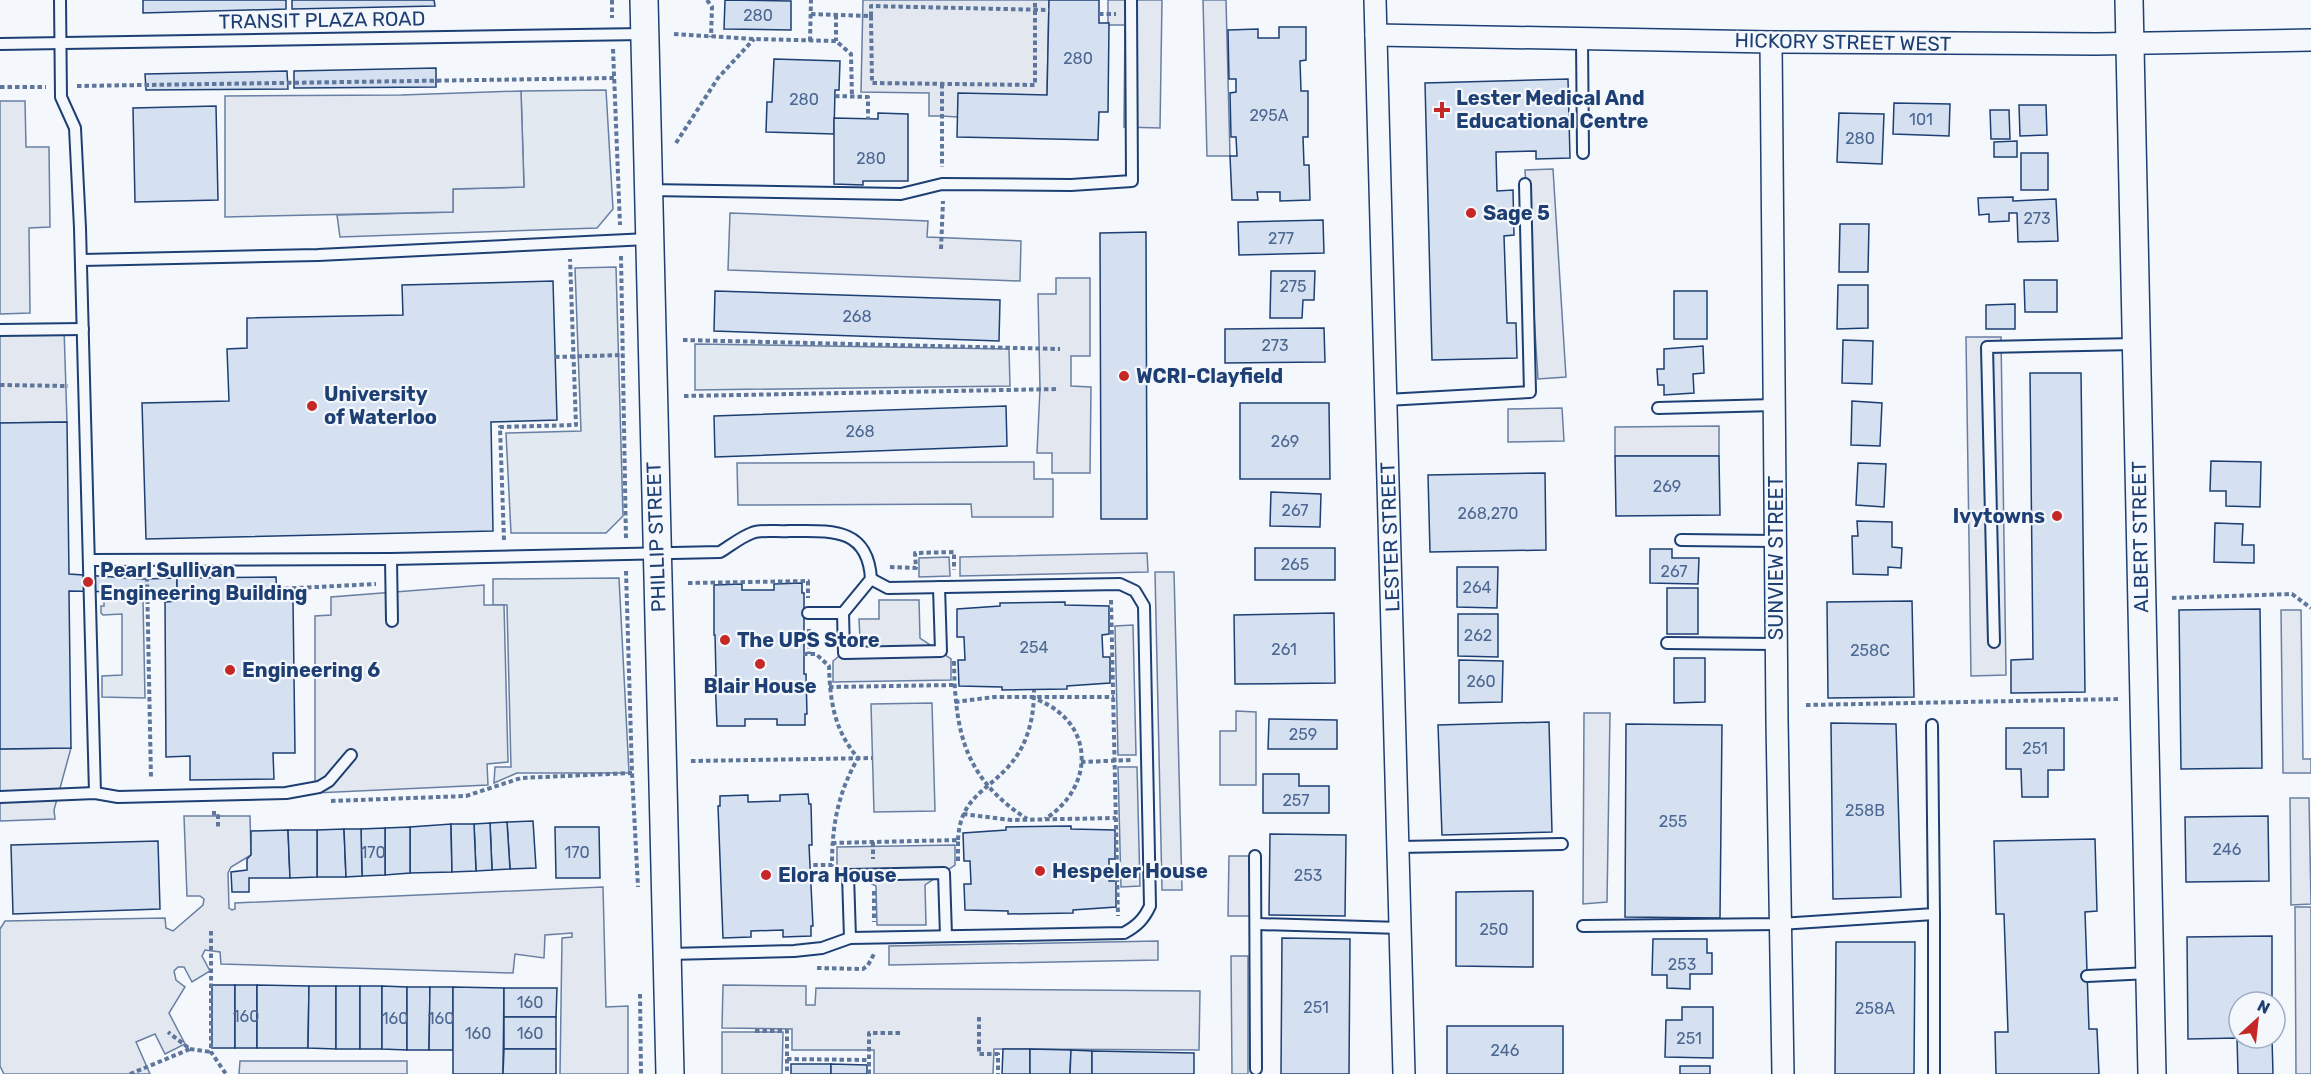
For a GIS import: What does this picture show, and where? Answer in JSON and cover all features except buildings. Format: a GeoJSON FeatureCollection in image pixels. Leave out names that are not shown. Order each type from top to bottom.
{"type":"FeatureCollection","features":[{"type":"Feature","properties":{"kind":"street","name":"PHILLIP STREET"},"geometry":{"type":"LineString","coordinates":[[644,0],[670,1074]]}},
{"type":"Feature","properties":{"kind":"street","name":"LESTER STREET"},"geometry":{"type":"LineString","coordinates":[[1375,0],[1404,1074]]}},
{"type":"Feature","properties":{"kind":"street","name":"ALBERT STREET"},"geometry":{"type":"LineString","coordinates":[[2129,0],[2152,1074]]}},
{"type":"Feature","properties":{"kind":"street","name":"HICKORY STREET WEST"},"geometry":{"type":"LineString","coordinates":[[1376,35],[1772,42],[2129,44],[2311,40]]}},
{"type":"Feature","properties":{"kind":"street","name":"SUNVIEW STREET"},"geometry":{"type":"LineString","coordinates":[[1772,42],[1776,644],[1783,1074]]}},
{"type":"Feature","properties":{"kind":"lane"},"geometry":{"type":"LineString","coordinates":[[60,0],[61,97],[75,128],[82,260],[95,793]]}},
{"type":"Feature","properties":{"kind":"lane"},"geometry":{"type":"LineString","coordinates":[[647,190],[901,194],[942,184],[1071,185],[1132,181],[1131,0]]}},
{"type":"Feature","properties":{"kind":"lane","name":"TRANSIT PLAZA ROAD"},"geometry":{"type":"LineString","coordinates":[[0,44],[645,34]]}},
{"type":"Feature","properties":{"kind":"lane"},"geometry":{"type":"LineString","coordinates":[[1582,39],[1583,153]]}},
{"type":"Feature","properties":{"kind":"lane"},"geometry":{"type":"LineString","coordinates":[[1386,400],[1530,392],[1525,184]]}},
{"type":"Feature","properties":{"kind":"lane"},"geometry":{"type":"LineString","coordinates":[[82,260],[318,255],[648,239]]}},
{"type":"Feature","properties":{"kind":"lane"},"geometry":{"type":"LineString","coordinates":[[0,330],[83,328]]}},
{"type":"Feature","properties":{"kind":"lane"},"geometry":{"type":"LineString","coordinates":[[1994,642],[1987,347],[2136,344]]}},
{"type":"Feature","properties":{"kind":"lane"},"geometry":{"type":"LineString","coordinates":[[1658,408],[1774,405]]}},
{"type":"Feature","properties":{"kind":"lane"},"geometry":{"type":"LineString","coordinates":[[89,560],[391,559],[720,552],[753,532],[841,532],[864,550],[870,564],[871,579],[843,613],[844,652],[940,651],[939,587]]}},
{"type":"Feature","properties":{"kind":"lane"},"geometry":{"type":"LineString","coordinates":[[1681,540],[1775,541]]}},
{"type":"Feature","properties":{"kind":"lane"},"geometry":{"type":"LineString","coordinates":[[391,559],[392,621]]}},
{"type":"Feature","properties":{"kind":"lane"},"geometry":{"type":"LineString","coordinates":[[668,954],[794,951],[822,948],[850,938],[1124,933],[1140,923],[1150,906],[1144,606],[1135,591],[1120,584],[888,588],[871,579]]}},
{"type":"Feature","properties":{"kind":"lane"},"geometry":{"type":"LineString","coordinates":[[808,613],[843,613]]}},
{"type":"Feature","properties":{"kind":"lane"},"geometry":{"type":"LineString","coordinates":[[1667,643],[1776,644]]}},
{"type":"Feature","properties":{"kind":"lane"},"geometry":{"type":"LineString","coordinates":[[1932,725],[1934,1074]]}},
{"type":"Feature","properties":{"kind":"lane"},"geometry":{"type":"LineString","coordinates":[[0,797],[95,793],[118,797],[273,795],[319,787],[329,781],[351,755]]}},
{"type":"Feature","properties":{"kind":"lane"},"geometry":{"type":"LineString","coordinates":[[1399,847],[1562,844]]}},
{"type":"Feature","properties":{"kind":"lane"},"geometry":{"type":"LineString","coordinates":[[1256,856],[1256,1068]]}},
{"type":"Feature","properties":{"kind":"lane"},"geometry":{"type":"LineString","coordinates":[[850,938],[848,875],[944,873],[946,936]]}},
{"type":"Feature","properties":{"kind":"lane"},"geometry":{"type":"LineString","coordinates":[[1583,926],[1780,924],[1934,914]]}},
{"type":"Feature","properties":{"kind":"lane"},"geometry":{"type":"LineString","coordinates":[[1257,924],[1401,928]]}},
{"type":"Feature","properties":{"kind":"lane"},"geometry":{"type":"LineString","coordinates":[[2088,976],[2150,973]]}},
{"type":"Feature","properties":{"kind":"path"},"geometry":{"type":"LineString","coordinates":[[612,0],[612,8]]}},
{"type":"Feature","properties":{"kind":"path"},"geometry":{"type":"LineString","coordinates":[[707,0],[712,7],[711,37]]}},
{"type":"Feature","properties":{"kind":"path"},"geometry":{"type":"LineString","coordinates":[[810,41],[812,0]]}},
{"type":"Feature","properties":{"kind":"path"},"geometry":{"type":"LineString","coordinates":[[884,0],[884,7]]}},
{"type":"Feature","properties":{"kind":"path"},"geometry":{"type":"LineString","coordinates":[[1035,0],[1035,10],[1035,85],[872,83],[871,6],[884,7],[1035,10],[1048,10]]}},
{"type":"Feature","properties":{"kind":"path"},"geometry":{"type":"LineString","coordinates":[[811,14],[871,16]]}},
{"type":"Feature","properties":{"kind":"path"},"geometry":{"type":"LineString","coordinates":[[836,15],[836,41]]}},
{"type":"Feature","properties":{"kind":"path"},"geometry":{"type":"LineString","coordinates":[[674,34],[836,41],[851,54],[852,97]]}},
{"type":"Feature","properties":{"kind":"path"},"geometry":{"type":"LineString","coordinates":[[676,143],[718,78],[754,39]]}},
{"type":"Feature","properties":{"kind":"path"},"geometry":{"type":"LineString","coordinates":[[70,86],[614,76],[621,240],[632,773],[638,891]]}},
{"type":"Feature","properties":{"kind":"path"},"geometry":{"type":"LineString","coordinates":[[941,127],[942,84]]}},
{"type":"Feature","properties":{"kind":"path"},"geometry":{"type":"LineString","coordinates":[[0,87],[41,87]]}},
{"type":"Feature","properties":{"kind":"path"},"geometry":{"type":"LineString","coordinates":[[835,96],[868,97],[868,119]]}},
{"type":"Feature","properties":{"kind":"path"},"geometry":{"type":"LineString","coordinates":[[505,557],[500,428],[576,425],[571,270]]}},
{"type":"Feature","properties":{"kind":"path"},"geometry":{"type":"LineString","coordinates":[[682,340],[1060,349]]}},
{"type":"Feature","properties":{"kind":"path"},"geometry":{"type":"LineString","coordinates":[[555,357],[652,354]]}},
{"type":"Feature","properties":{"kind":"path"},"geometry":{"type":"LineString","coordinates":[[0,385],[84,386]]}},
{"type":"Feature","properties":{"kind":"path"},"geometry":{"type":"LineString","coordinates":[[684,396],[1059,389]]}},
{"type":"Feature","properties":{"kind":"path"},"geometry":{"type":"LineString","coordinates":[[146,560],[151,796]]}},
{"type":"Feature","properties":{"kind":"path"},"geometry":{"type":"LineString","coordinates":[[688,583],[803,581]]}},
{"type":"Feature","properties":{"kind":"path"},"geometry":{"type":"LineString","coordinates":[[277,589],[391,583]]}},
{"type":"Feature","properties":{"kind":"path"},"geometry":{"type":"LineString","coordinates":[[2172,598],[2292,594],[2311,608]]}},
{"type":"Feature","properties":{"kind":"path"},"geometry":{"type":"LineString","coordinates":[[1100,598],[1111,597],[1114,697],[1118,916],[1107,916]]}},
{"type":"Feature","properties":{"kind":"path"},"geometry":{"type":"LineString","coordinates":[[803,654],[816,654],[829,666],[831,703],[840,732],[858,758]]}},
{"type":"Feature","properties":{"kind":"path"},"geometry":{"type":"LineString","coordinates":[[829,687],[954,685]]}},
{"type":"Feature","properties":{"kind":"path"},"geometry":{"type":"LineString","coordinates":[[958,874],[958,840],[963,814],[969,802],[987,784],[999,776],[1018,754],[1030,727],[1034,690]]}},
{"type":"Feature","properties":{"kind":"path"},"geometry":{"type":"LineString","coordinates":[[1027,819],[1012,810],[987,784],[974,765],[957,723],[955,702],[994,697],[1114,697]]}},
{"type":"Feature","properties":{"kind":"path"},"geometry":{"type":"LineString","coordinates":[[1034,698],[1048,704],[1069,722],[1080,748],[1080,776],[1075,790],[1067,802],[1045,819]]}},
{"type":"Feature","properties":{"kind":"path"},"geometry":{"type":"LineString","coordinates":[[1806,705],[2120,699]]}},
{"type":"Feature","properties":{"kind":"path"},"geometry":{"type":"LineString","coordinates":[[810,865],[832,865],[837,804],[858,758]]}},
{"type":"Feature","properties":{"kind":"path"},"geometry":{"type":"LineString","coordinates":[[691,761],[872,758]]}},
{"type":"Feature","properties":{"kind":"path"},"geometry":{"type":"LineString","coordinates":[[1081,762],[1137,760]]}},
{"type":"Feature","properties":{"kind":"path"},"geometry":{"type":"LineString","coordinates":[[963,814],[995,819],[1116,818]]}},
{"type":"Feature","properties":{"kind":"path"},"geometry":{"type":"LineString","coordinates":[[214,816],[218,816],[218,827]]}},
{"type":"Feature","properties":{"kind":"path"},"geometry":{"type":"LineString","coordinates":[[1038,819],[1039,826]]}},
{"type":"Feature","properties":{"kind":"path"},"geometry":{"type":"LineString","coordinates":[[832,843],[958,840]]}},
{"type":"Feature","properties":{"kind":"path"},"geometry":{"type":"LineString","coordinates":[[873,842],[873,865]]}},
{"type":"Feature","properties":{"kind":"path"},"geometry":{"type":"LineString","coordinates":[[873,887],[875,925]]}},
{"type":"Feature","properties":{"kind":"path"},"geometry":{"type":"LineString","coordinates":[[211,931],[212,1052],[226,1074]]}},
{"type":"Feature","properties":{"kind":"path"},"geometry":{"type":"LineString","coordinates":[[640,983],[641,1074]]}},
{"type":"Feature","properties":{"kind":"path"},"geometry":{"type":"LineString","coordinates":[[979,1017],[979,1054],[998,1054],[998,1074]]}},
{"type":"Feature","properties":{"kind":"path"},"geometry":{"type":"LineString","coordinates":[[754,1031],[787,1031],[787,1074]]}},
{"type":"Feature","properties":{"kind":"path"},"geometry":{"type":"LineString","coordinates":[[168,1032],[190,1049],[212,1052]]}},
{"type":"Feature","properties":{"kind":"path"},"geometry":{"type":"LineString","coordinates":[[869,1074],[869,1033],[900,1033]]}},
{"type":"Feature","properties":{"kind":"path"},"geometry":{"type":"LineString","coordinates":[[130,1074],[190,1049]]}},
{"type":"Feature","properties":{"kind":"path"},"geometry":{"type":"LineString","coordinates":[[787,1059],[869,1060]]}},
{"type":"Feature","properties":{"kind":"shaded area"},"geometry":{"type":"Polygon","coordinates":[[[863,0],[1049,0],[1047,95],[958,117],[929,116],[929,93],[861,92],[863,0]]]}},
{"type":"Feature","properties":{"kind":"shaded area"},"geometry":{"type":"Polygon","coordinates":[[[1108,0],[1162,0],[1160,128],[1124,127],[1125,25],[1108,25],[1108,0]]]}},
{"type":"Feature","properties":{"kind":"shaded area"},"geometry":{"type":"Polygon","coordinates":[[[1203,0],[1226,0],[1230,156],[1207,156],[1203,0]]]}},
{"type":"Feature","properties":{"kind":"shaded area"},"geometry":{"type":"Polygon","coordinates":[[[606,90],[613,209],[597,228],[340,237],[337,215],[453,212],[453,189],[524,187],[521,91],[606,90]]]}},
{"type":"Feature","properties":{"kind":"shaded area"},"geometry":{"type":"Polygon","coordinates":[[[521,91],[524,187],[453,189],[453,212],[225,217],[225,96],[401,95],[521,91]]]}},
{"type":"Feature","properties":{"kind":"shaded area"},"geometry":{"type":"Polygon","coordinates":[[[0,101],[25,101],[26,147],[49,147],[50,227],[29,228],[30,313],[0,314],[0,101]]]}},
{"type":"Feature","properties":{"kind":"shaded area"},"geometry":{"type":"Polygon","coordinates":[[[1553,169],[1566,377],[1538,379],[1525,170],[1553,169]]]}},
{"type":"Feature","properties":{"kind":"shaded area"},"geometry":{"type":"Polygon","coordinates":[[[730,213],[928,221],[927,237],[1021,241],[1020,281],[728,270],[730,213]]]}},
{"type":"Feature","properties":{"kind":"shaded area"},"geometry":{"type":"Polygon","coordinates":[[[616,267],[623,516],[606,533],[511,533],[506,433],[581,431],[575,268],[616,267]]]}},
{"type":"Feature","properties":{"kind":"shaded area"},"geometry":{"type":"Polygon","coordinates":[[[1056,278],[1090,278],[1090,356],[1071,356],[1071,386],[1091,387],[1090,473],[1052,473],[1052,453],[1037,453],[1040,389],[1038,294],[1056,294],[1056,278]]]}},
{"type":"Feature","properties":{"kind":"shaded area"},"geometry":{"type":"Polygon","coordinates":[[[64,328],[67,422],[0,423],[0,330],[64,328]]]}},
{"type":"Feature","properties":{"kind":"shaded area"},"geometry":{"type":"Polygon","coordinates":[[[1966,337],[2001,337],[2006,675],[1971,676],[1966,337]]]}},
{"type":"Feature","properties":{"kind":"shaded area"},"geometry":{"type":"Polygon","coordinates":[[[695,344],[1009,349],[1010,386],[695,390],[695,344]]]}},
{"type":"Feature","properties":{"kind":"shaded area"},"geometry":{"type":"Polygon","coordinates":[[[1562,408],[1564,441],[1508,442],[1508,409],[1562,408]]]}},
{"type":"Feature","properties":{"kind":"shaded area"},"geometry":{"type":"Polygon","coordinates":[[[1719,426],[1719,456],[1615,456],[1615,427],[1719,426]]]}},
{"type":"Feature","properties":{"kind":"shaded area"},"geometry":{"type":"Polygon","coordinates":[[[1034,462],[1034,479],[1053,479],[1053,517],[972,517],[971,504],[738,505],[737,463],[1034,462]]]}},
{"type":"Feature","properties":{"kind":"shaded area"},"geometry":{"type":"Polygon","coordinates":[[[1147,553],[1148,572],[960,576],[960,557],[1147,553]]]}},
{"type":"Feature","properties":{"kind":"shaded area"},"geometry":{"type":"Polygon","coordinates":[[[949,557],[950,576],[919,577],[919,558],[949,557]]]}},
{"type":"Feature","properties":{"kind":"shaded area"},"geometry":{"type":"Polygon","coordinates":[[[1155,572],[1174,572],[1182,890],[1162,890],[1155,572]]]}},
{"type":"Feature","properties":{"kind":"shaded area"},"geometry":{"type":"Polygon","coordinates":[[[619,578],[629,773],[517,773],[494,783],[495,767],[511,767],[507,605],[493,605],[493,579],[619,578]]]}},
{"type":"Feature","properties":{"kind":"shaded area"},"geometry":{"type":"Polygon","coordinates":[[[484,585],[484,605],[504,605],[508,762],[487,764],[488,785],[315,793],[315,616],[331,615],[331,597],[484,585]]]}},
{"type":"Feature","properties":{"kind":"shaded area"},"geometry":{"type":"Polygon","coordinates":[[[143,600],[145,698],[102,697],[102,676],[122,675],[122,614],[103,615],[101,606],[104,606],[104,601],[143,600]]]}},
{"type":"Feature","properties":{"kind":"shaded area"},"geometry":{"type":"Polygon","coordinates":[[[879,600],[919,600],[920,638],[951,659],[951,680],[833,682],[833,661],[860,639],[859,619],[879,619],[879,600]]]}},
{"type":"Feature","properties":{"kind":"shaded area"},"geometry":{"type":"Polygon","coordinates":[[[2281,610],[2301,610],[2303,759],[2311,759],[2311,773],[2283,773],[2281,610]]]}},
{"type":"Feature","properties":{"kind":"shaded area"},"geometry":{"type":"Polygon","coordinates":[[[1133,625],[1136,755],[1118,755],[1115,626],[1133,625]]]}},
{"type":"Feature","properties":{"kind":"shaded area"},"geometry":{"type":"Polygon","coordinates":[[[932,703],[935,811],[874,812],[871,704],[932,703]]]}},
{"type":"Feature","properties":{"kind":"shaded area"},"geometry":{"type":"Polygon","coordinates":[[[1236,711],[1256,712],[1256,785],[1220,785],[1220,731],[1236,731],[1236,711]]]}},
{"type":"Feature","properties":{"kind":"shaded area"},"geometry":{"type":"Polygon","coordinates":[[[1584,713],[1610,713],[1607,902],[1583,904],[1584,713]]]}},
{"type":"Feature","properties":{"kind":"shaded area"},"geometry":{"type":"Polygon","coordinates":[[[71,748],[54,810],[55,819],[0,821],[0,749],[71,748]]]}},
{"type":"Feature","properties":{"kind":"shaded area"},"geometry":{"type":"Polygon","coordinates":[[[1118,767],[1137,767],[1140,886],[1121,887],[1118,767]]]}},
{"type":"Feature","properties":{"kind":"shaded area"},"geometry":{"type":"Polygon","coordinates":[[[2290,798],[2309,798],[2311,904],[2291,905],[2290,798]]]}},
{"type":"Feature","properties":{"kind":"shaded area"},"geometry":{"type":"Polygon","coordinates":[[[184,816],[250,816],[251,855],[231,867],[228,873],[229,908],[232,910],[235,909],[235,903],[603,887],[606,1007],[628,1006],[628,1074],[560,1074],[562,938],[572,937],[572,933],[545,935],[544,958],[515,954],[513,973],[221,964],[220,952],[205,950],[202,956],[210,971],[192,982],[184,967],[178,967],[174,971],[176,980],[185,987],[169,1013],[185,1044],[165,1054],[155,1034],[136,1042],[150,1074],[4,1074],[0,1066],[0,929],[5,921],[165,918],[166,928],[173,931],[203,905],[204,899],[200,896],[187,896],[184,816]]]}},
{"type":"Feature","properties":{"kind":"shaded area"},"geometry":{"type":"Polygon","coordinates":[[[955,845],[955,865],[925,885],[926,925],[877,925],[876,886],[837,867],[837,847],[955,845]]]}},
{"type":"Feature","properties":{"kind":"shaded area"},"geometry":{"type":"Polygon","coordinates":[[[1229,856],[1255,856],[1256,916],[1228,916],[1229,856]]]}},
{"type":"Feature","properties":{"kind":"shaded area"},"geometry":{"type":"Polygon","coordinates":[[[2295,907],[2311,907],[2311,1074],[2296,1074],[2295,907]]]}},
{"type":"Feature","properties":{"kind":"shaded area"},"geometry":{"type":"Polygon","coordinates":[[[1158,941],[1158,960],[889,965],[889,946],[1158,941]]]}},
{"type":"Feature","properties":{"kind":"shaded area"},"geometry":{"type":"Polygon","coordinates":[[[1231,956],[1248,956],[1248,1074],[1232,1074],[1231,956]]]}},
{"type":"Feature","properties":{"kind":"shaded area"},"geometry":{"type":"Polygon","coordinates":[[[723,985],[806,986],[806,1005],[815,1005],[816,988],[1200,991],[1199,1050],[994,1049],[993,1074],[874,1074],[874,1050],[792,1050],[792,1029],[722,1028],[723,985]]]}},
{"type":"Feature","properties":{"kind":"shaded area"},"geometry":{"type":"Polygon","coordinates":[[[722,1032],[783,1032],[782,1074],[722,1074],[722,1032]]]}},
{"type":"Feature","properties":{"kind":"shaded area"},"geometry":{"type":"Polygon","coordinates":[[[240,1061],[407,1061],[407,1074],[239,1074],[240,1061]]]}},
{"type":"Feature","properties":{"kind":"place","name":"Lester Medical And Educational Centre"},"geometry":{"type":"Point","coordinates":[1442,110]}},
{"type":"Feature","properties":{"kind":"place","name":"Sage 5"},"geometry":{"type":"Point","coordinates":[1471,213]}},
{"type":"Feature","properties":{"kind":"place","name":"WCRI-Clayfield"},"geometry":{"type":"Point","coordinates":[1124,376]}},
{"type":"Feature","properties":{"kind":"place","name":"University of Waterloo"},"geometry":{"type":"Point","coordinates":[312,406]}},
{"type":"Feature","properties":{"kind":"place","name":"Ivytowns"},"geometry":{"type":"Point","coordinates":[2057,516]}},
{"type":"Feature","properties":{"kind":"place","name":"Pearl Sullivan Engineering Building"},"geometry":{"type":"Point","coordinates":[88,582]}},
{"type":"Feature","properties":{"kind":"place","name":"The UPS Store"},"geometry":{"type":"Point","coordinates":[725,640]}},
{"type":"Feature","properties":{"kind":"place","name":"Blair House"},"geometry":{"type":"Point","coordinates":[760,664]}},
{"type":"Feature","properties":{"kind":"place","name":"Engineering 6"},"geometry":{"type":"Point","coordinates":[230,670]}},
{"type":"Feature","properties":{"kind":"place","name":"Hespeler House"},"geometry":{"type":"Point","coordinates":[1040,871]}},
{"type":"Feature","properties":{"kind":"place","name":"Elora House"},"geometry":{"type":"Point","coordinates":[766,875]}}]}
